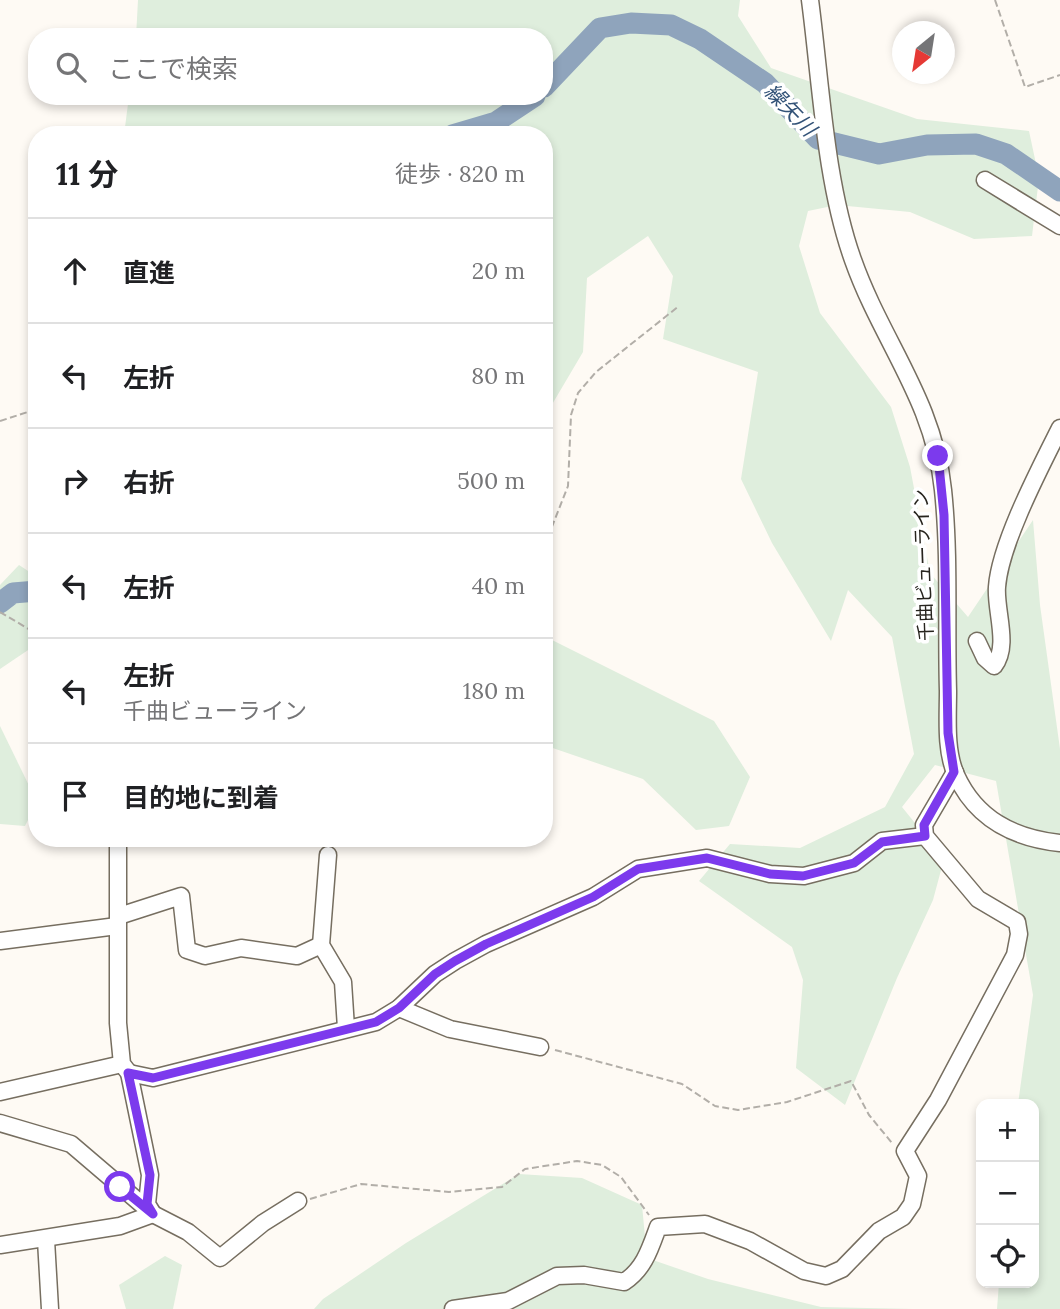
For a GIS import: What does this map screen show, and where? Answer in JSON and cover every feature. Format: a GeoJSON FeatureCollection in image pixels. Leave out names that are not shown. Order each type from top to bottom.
{"type":"FeatureCollection","features":[{"type":"Feature","properties":{"kind":"street","name":"千曲ビューライン"},"geometry":{"type":"LineString","coordinates":[[810,0],[839,214],[867,295],[916,389],[938,456],[944,515],[948,733],[954,772],[979,810],[1005,830],[1060,843]]}},
{"type":"Feature","properties":{"kind":"street"},"geometry":{"type":"LineString","coordinates":[[985,180],[1060,226]]}},
{"type":"Feature","properties":{"kind":"street"},"geometry":{"type":"LineString","coordinates":[[978,641],[985,658],[994,666],[1000,654],[1001,643],[997,585],[1006,551],[1034,481],[1060,428]]}},
{"type":"Feature","properties":{"kind":"street"},"geometry":{"type":"LineString","coordinates":[[453,1309],[508,1301],[557,1276],[584,1275],[624,1282],[634,1275],[647,1258],[658,1227],[705,1224],[750,1241],[804,1270],[825,1276],[842,1269],[879,1231],[902,1217],[912,1204],[918,1175],[905,1150],[938,1100],[1015,955],[1019,934],[1017,922],[978,899],[925,836],[924,825],[954,772]]}},
{"type":"Feature","properties":{"kind":"street"},"geometry":{"type":"LineString","coordinates":[[0,1092],[125,1068],[153,1078],[376,1022],[399,1008],[435,974],[455,961],[486,944],[593,897],[638,869],[707,858],[770,874],[803,876],[854,863],[882,842],[925,836]]}},
{"type":"Feature","properties":{"kind":"street"},"geometry":{"type":"LineString","coordinates":[[118,847],[118,1024],[125,1068],[150,1175],[147,1204],[153,1214]]}},
{"type":"Feature","properties":{"kind":"street"},"geometry":{"type":"LineString","coordinates":[[328,855],[321,945],[344,982],[346,1028]]}},
{"type":"Feature","properties":{"kind":"street"},"geometry":{"type":"LineString","coordinates":[[0,942],[118,921],[181,896],[187,950],[205,956],[241,948],[296,956],[321,945]]}},
{"type":"Feature","properties":{"kind":"street"},"geometry":{"type":"LineString","coordinates":[[399,1008],[450,1029],[540,1046]]}},
{"type":"Feature","properties":{"kind":"street"},"geometry":{"type":"LineString","coordinates":[[0,1124],[71,1144],[153,1214],[188,1232],[220,1258],[263,1223],[298,1201]]}},
{"type":"Feature","properties":{"kind":"street"},"geometry":{"type":"LineString","coordinates":[[0,1245],[46,1240],[120,1226],[153,1214]]}},
{"type":"Feature","properties":{"kind":"street"},"geometry":{"type":"LineString","coordinates":[[46,1240],[50,1309]]}},
{"type":"Feature","properties":{"kind":"path"},"geometry":{"type":"LineString","coordinates":[[995,0],[1025,87],[1060,75]]}},
{"type":"Feature","properties":{"kind":"path"},"geometry":{"type":"LineString","coordinates":[[553,524],[568,486],[571,415],[578,393],[596,372],[679,306]]}},
{"type":"Feature","properties":{"kind":"path"},"geometry":{"type":"LineString","coordinates":[[0,421],[28,412]]}},
{"type":"Feature","properties":{"kind":"path"},"geometry":{"type":"LineString","coordinates":[[0,612],[28,628]]}},
{"type":"Feature","properties":{"kind":"path"},"geometry":{"type":"LineString","coordinates":[[540,1046],[682,1084],[715,1106],[738,1110],[787,1102],[851,1081],[869,1115],[894,1145]]}},
{"type":"Feature","properties":{"kind":"path"},"geometry":{"type":"LineString","coordinates":[[298,1201],[360,1184],[449,1192],[502,1187],[525,1169],[577,1161],[602,1165],[621,1177],[658,1227]]}},
{"type":"Feature","properties":{"kind":"green space"},"geometry":{"type":"Polygon","coordinates":[[[138,0],[740,0],[738,16],[771,68],[917,119],[1029,131],[1039,178],[1032,236],[974,239],[910,212],[837,205],[808,211],[799,246],[820,313],[891,407],[910,467],[930,573],[968,617],[1033,520],[1040,605],[1060,749],[1060,1309],[997,1309],[999,1288],[1039,1288],[1039,1099],[1019,1099],[1033,995],[996,781],[935,765],[902,807],[944,859],[933,900],[897,978],[845,1105],[796,1068],[803,980],[792,947],[699,881],[730,844],[800,848],[885,807],[914,754],[892,637],[848,590],[831,641],[772,543],[741,479],[758,372],[663,339],[673,276],[648,236],[587,278],[583,352],[553,403],[553,126],[125,126],[128,105],[553,105],[553,28],[136,28],[138,0]]]}},
{"type":"Feature","properties":{"kind":"green space"},"geometry":{"type":"Polygon","coordinates":[[[19,565],[28,571],[28,650],[0,669],[0,585],[19,565]]]}},
{"type":"Feature","properties":{"kind":"green space"},"geometry":{"type":"Polygon","coordinates":[[[553,640],[714,721],[750,777],[729,826],[696,830],[643,779],[553,748],[553,640]]]}},
{"type":"Feature","properties":{"kind":"green space"},"geometry":{"type":"Polygon","coordinates":[[[0,726],[28,784],[28,820],[25,826],[0,824],[0,726]]]}},
{"type":"Feature","properties":{"kind":"green space"},"geometry":{"type":"Polygon","coordinates":[[[519,1174],[582,1178],[642,1205],[647,1258],[708,1279],[821,1307],[913,1309],[314,1309],[323,1299],[406,1243],[519,1174]]]}},
{"type":"Feature","properties":{"kind":"green space"},"geometry":{"type":"Polygon","coordinates":[[[165,1256],[182,1265],[173,1309],[126,1309],[119,1285],[165,1256]]]}},
{"type":"Feature","properties":{"kind":"waterway","name":"繰矢川"},"geometry":{"type":"LineString","coordinates":[[553,78],[600,28],[631,23],[671,25],[700,39],[765,83],[818,139],[879,154],[927,145],[976,144],[1006,154],[1060,191]]}},
{"type":"Feature","properties":{"kind":"waterway","name":"繰矢川"},"geometry":{"type":"LineString","coordinates":[[482,126],[496,122],[522,105]]}},
{"type":"Feature","properties":{"kind":"waterway","name":"繰矢川"},"geometry":{"type":"LineString","coordinates":[[0,603],[13,593],[28,592]]}},
{"type":"Feature","properties":{"kind":"route"},"geometry":{"type":"LineString","coordinates":[[120,1187],[153,1214],[147,1204],[150,1175],[128,1073],[153,1078],[376,1022],[399,1008],[435,974],[455,961],[486,944],[593,897],[638,869],[707,858],[770,874],[803,876],[854,863],[882,842],[925,836],[924,825],[954,772],[948,733],[944,515],[938,456]]}}]}
